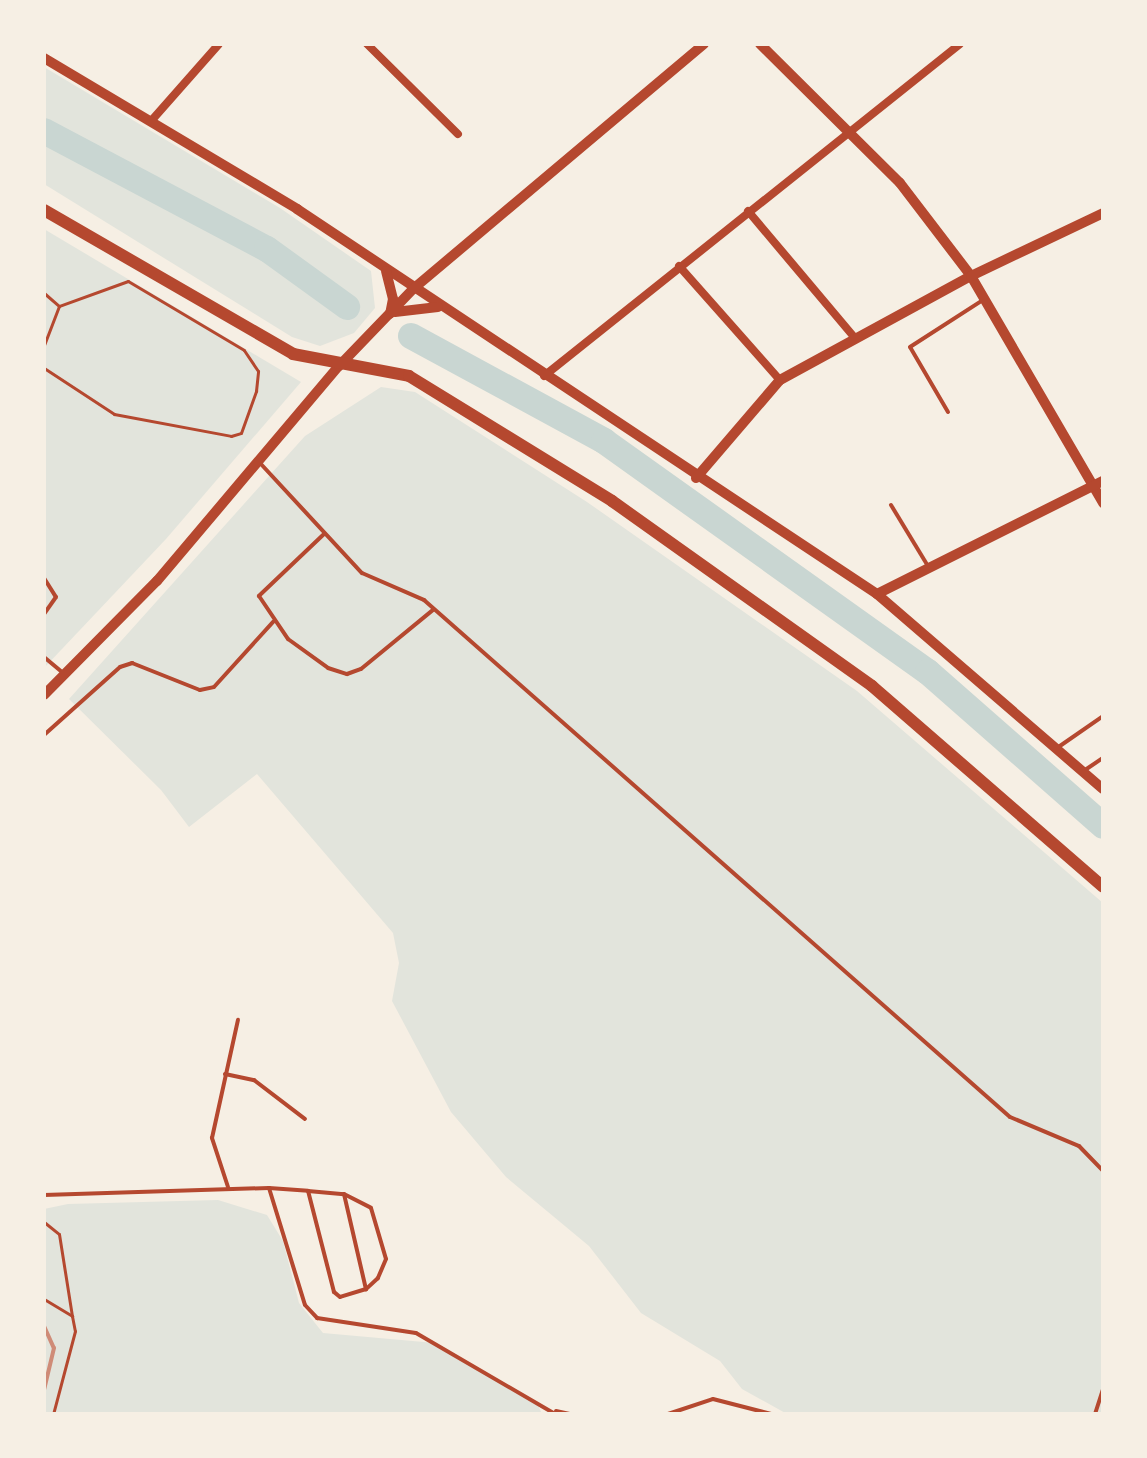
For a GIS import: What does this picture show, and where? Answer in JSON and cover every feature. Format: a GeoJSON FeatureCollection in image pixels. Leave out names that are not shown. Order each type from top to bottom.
{"type":"FeatureCollection","features":[{"type":"Feature","properties":{"kind":"main road"},"geometry":{"type":"LineString","coordinates":[[44,210],[275,345],[339,366],[409,376],[612,501],[872,686],[1103,887]]}},
{"type":"Feature","properties":{"kind":"street"},"geometry":{"type":"LineString","coordinates":[[152,120],[219,44]]}},
{"type":"Feature","properties":{"kind":"street"},"geometry":{"type":"LineString","coordinates":[[367,44],[458,134]]}},
{"type":"Feature","properties":{"kind":"street"},"geometry":{"type":"LineString","coordinates":[[44,695],[157,581],[339,366],[413,289],[704,44]]}},
{"type":"Feature","properties":{"kind":"street"},"geometry":{"type":"LineString","coordinates":[[760,44],[850,129],[971,276],[1098,484],[1103,503]]}},
{"type":"Feature","properties":{"kind":"street"},"geometry":{"type":"LineString","coordinates":[[544,376],[960,44]]}},
{"type":"Feature","properties":{"kind":"street"},"geometry":{"type":"LineString","coordinates":[[44,58],[152,120],[877,594],[1103,789]]}},
{"type":"Feature","properties":{"kind":"street"},"geometry":{"type":"LineString","coordinates":[[748,211],[854,337]]}},
{"type":"Feature","properties":{"kind":"street"},"geometry":{"type":"LineString","coordinates":[[696,478],[780,380],[971,276],[1103,213]]}},
{"type":"Feature","properties":{"kind":"street"},"geometry":{"type":"LineString","coordinates":[[679,266],[780,380]]}},
{"type":"Feature","properties":{"kind":"street"},"geometry":{"type":"LineString","coordinates":[[385,270],[393,299],[390,314]]}},
{"type":"Feature","properties":{"kind":"street"},"geometry":{"type":"LineString","coordinates":[[390,314],[408,307],[442,308]]}},
{"type":"Feature","properties":{"kind":"street"},"geometry":{"type":"LineString","coordinates":[[877,594],[1098,484]]}},
{"type":"Feature","properties":{"kind":"lane"},"geometry":{"type":"LineString","coordinates":[[948,412],[910,347],[985,299]]}},
{"type":"Feature","properties":{"kind":"lane"},"geometry":{"type":"LineString","coordinates":[[259,462],[324,534],[373,581],[413,594],[434,609],[1010,1117],[1079,1146],[1103,1171]]}},
{"type":"Feature","properties":{"kind":"lane"},"geometry":{"type":"LineString","coordinates":[[891,505],[930,568]]}},
{"type":"Feature","properties":{"kind":"lane"},"geometry":{"type":"LineString","coordinates":[[324,534],[263,590],[260,601],[273,622],[328,668],[347,674],[361,669],[434,609]]}},
{"type":"Feature","properties":{"kind":"lane"},"geometry":{"type":"LineString","coordinates":[[44,578],[56,597],[44,614]]}},
{"type":"Feature","properties":{"kind":"lane"},"geometry":{"type":"LineString","coordinates":[[44,735],[120,667],[132,663],[200,690],[214,687],[273,622]]}},
{"type":"Feature","properties":{"kind":"lane"},"geometry":{"type":"LineString","coordinates":[[44,657],[64,675]]}},
{"type":"Feature","properties":{"kind":"lane"},"geometry":{"type":"LineString","coordinates":[[1057,748],[1103,716]]}},
{"type":"Feature","properties":{"kind":"lane"},"geometry":{"type":"LineString","coordinates":[[1083,771],[1103,758]]}},
{"type":"Feature","properties":{"kind":"lane"},"geometry":{"type":"LineString","coordinates":[[228,1187],[212,1138],[238,1020]]}},
{"type":"Feature","properties":{"kind":"lane"},"geometry":{"type":"LineString","coordinates":[[225,1074],[254,1080],[305,1119]]}},
{"type":"Feature","properties":{"kind":"lane"},"geometry":{"type":"LineString","coordinates":[[44,1195],[228,1187],[269,1188],[308,1191],[344,1194],[371,1208],[384,1237],[383,1269],[366,1289],[340,1297],[334,1292],[308,1191]]}},
{"type":"Feature","properties":{"kind":"lane"},"geometry":{"type":"LineString","coordinates":[[269,1188],[305,1305],[317,1318],[416,1333],[555,1412],[570,1414]]}},
{"type":"Feature","properties":{"kind":"lane"},"geometry":{"type":"LineString","coordinates":[[344,1194],[366,1289]]}},
{"type":"Feature","properties":{"kind":"lane"},"geometry":{"type":"LineString","coordinates":[[1095,1414],[1103,1390]]}},
{"type":"Feature","properties":{"kind":"lane"},"geometry":{"type":"LineString","coordinates":[[668,1414],[722,1399],[771,1414]]}},
{"type":"Feature","properties":{"kind":"path"},"geometry":{"type":"LineString","coordinates":[[44,345],[59,306],[128,281],[244,350],[258,371],[256,391],[241,433],[231,436],[114,414],[44,368]]}},
{"type":"Feature","properties":{"kind":"path"},"geometry":{"type":"LineString","coordinates":[[44,293],[59,306]]}},
{"type":"Feature","properties":{"kind":"path"},"geometry":{"type":"LineString","coordinates":[[44,1222],[59,1234],[74,1348],[53,1414]]}},
{"type":"Feature","properties":{"kind":"path"},"geometry":{"type":"LineString","coordinates":[[44,1299],[72,1316]]}},
{"type":"Feature","properties":{"kind":"shaded area"},"geometry":{"type":"Polygon","coordinates":[[[44,67],[280,208],[371,271],[375,308],[354,333],[320,346],[292,337],[44,184],[44,67]]]}},
{"type":"Feature","properties":{"kind":"shaded area"},"geometry":{"type":"Polygon","coordinates":[[[44,229],[301,382],[166,539],[44,668],[44,229]]]}},
{"type":"Feature","properties":{"kind":"shaded area"},"geometry":{"type":"Polygon","coordinates":[[[381,387],[415,392],[587,502],[857,691],[1103,903],[1103,1414],[787,1414],[742,1389],[720,1361],[641,1313],[589,1246],[506,1177],[451,1112],[392,1001],[399,963],[393,933],[257,774],[189,827],[161,790],[69,699],[305,436],[381,387]]]}},
{"type":"Feature","properties":{"kind":"shaded area"},"geometry":{"type":"Polygon","coordinates":[[[218,1200],[267,1215],[283,1241],[299,1303],[323,1333],[435,1343],[538,1405],[542,1414],[44,1414],[44,1209],[68,1204],[218,1200]]]}},
{"type":"Feature","properties":{"kind":"waterway"},"geometry":{"type":"LineString","coordinates":[[44,131],[267,249],[347,307]]}},
{"type":"Feature","properties":{"kind":"waterway"},"geometry":{"type":"LineString","coordinates":[[411,336],[604,441],[928,672],[1103,826]]}},
{"type":"Feature","properties":{"kind":"railway"},"geometry":{"type":"LineString","coordinates":[[44,1326],[54,1348],[44,1390]]}}]}
